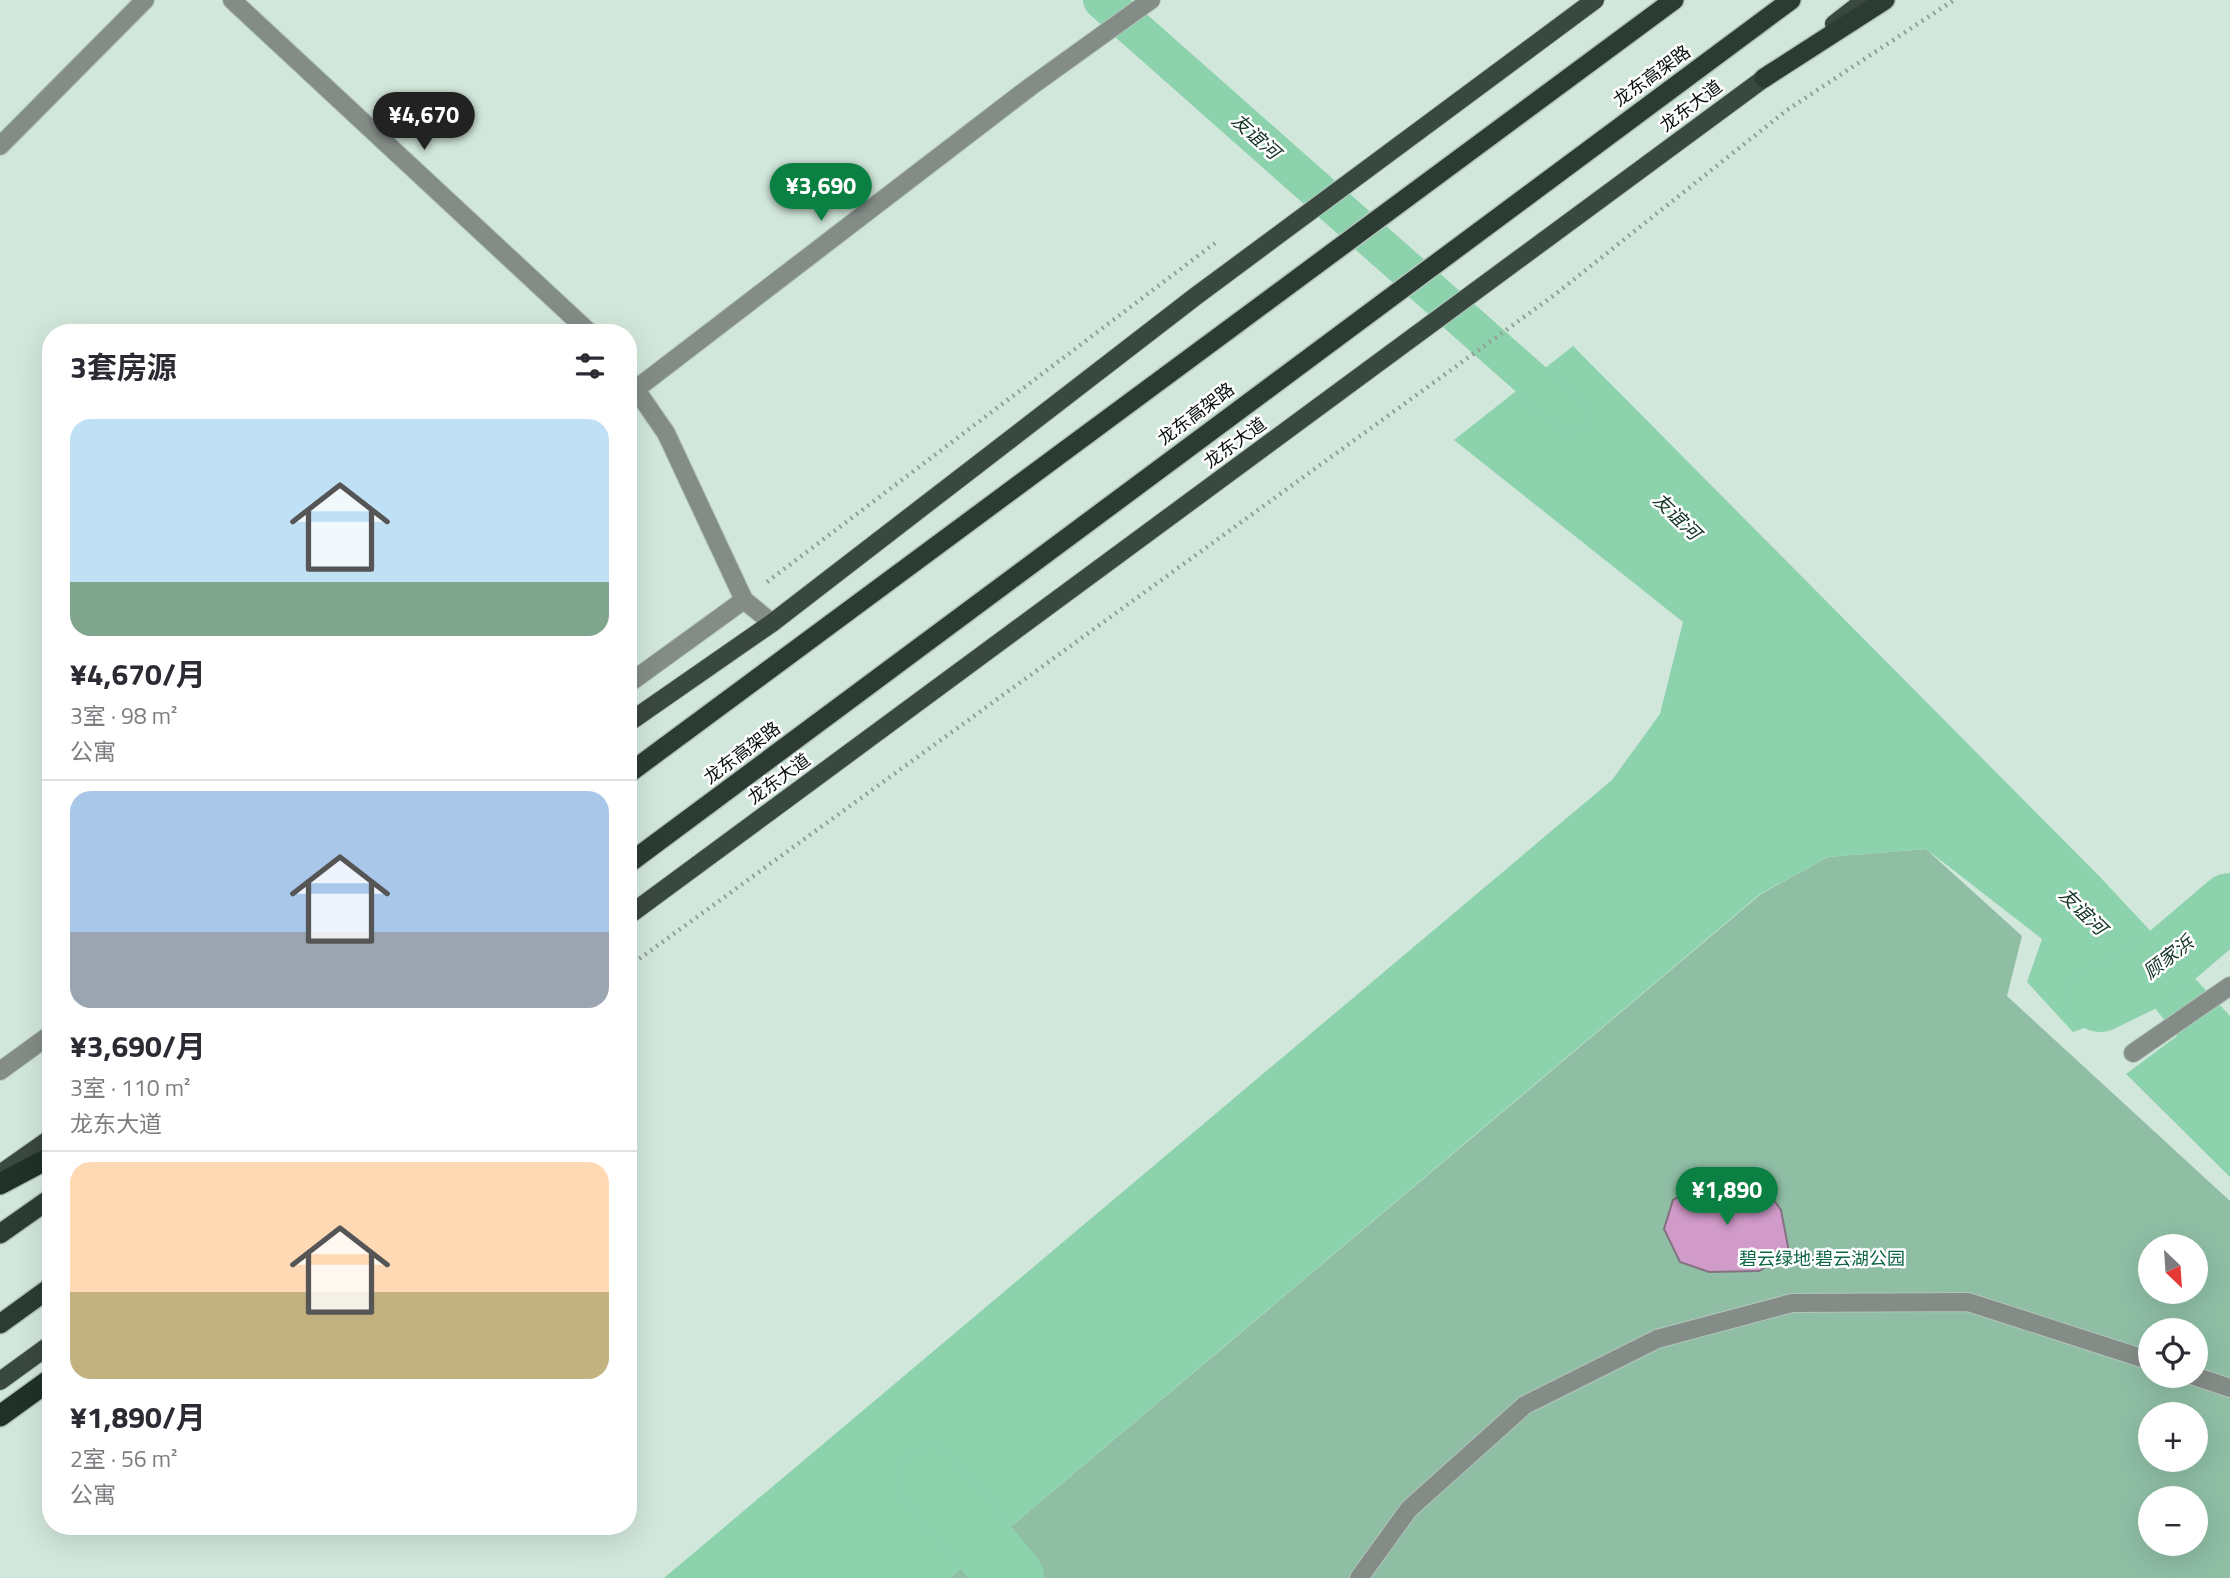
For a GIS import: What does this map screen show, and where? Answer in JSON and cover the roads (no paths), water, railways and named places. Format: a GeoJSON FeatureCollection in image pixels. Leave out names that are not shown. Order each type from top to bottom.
{"type":"FeatureCollection","features":[{"type":"Feature","properties":{"kind":"highway"},"geometry":{"type":"LineString","coordinates":[[637,767],[1674,0]]}},
{"type":"Feature","properties":{"kind":"highway","name":"龙东高架路"},"geometry":{"type":"LineString","coordinates":[[637,858],[1791,0]]}},
{"type":"Feature","properties":{"kind":"highway"},"geometry":{"type":"LineString","coordinates":[[1764,78],[1885,0]]}},
{"type":"Feature","properties":{"kind":"highway"},"geometry":{"type":"LineString","coordinates":[[0,1184],[42,1162]]}},
{"type":"Feature","properties":{"kind":"highway"},"geometry":{"type":"LineString","coordinates":[[0,1234],[42,1204]]}},
{"type":"Feature","properties":{"kind":"highway"},"geometry":{"type":"LineString","coordinates":[[0,1324],[42,1294]]}},
{"type":"Feature","properties":{"kind":"highway"},"geometry":{"type":"LineString","coordinates":[[0,1416],[42,1386]]}},
{"type":"Feature","properties":{"kind":"main road"},"geometry":{"type":"LineString","coordinates":[[637,717],[772,623],[1196,296],[1595,0]]}},
{"type":"Feature","properties":{"kind":"main road","name":"龙东大道"},"geometry":{"type":"LineString","coordinates":[[637,909],[1519,261],[1865,0]]}},
{"type":"Feature","properties":{"kind":"main road"},"geometry":{"type":"LineString","coordinates":[[0,1174],[42,1144]]}},
{"type":"Feature","properties":{"kind":"main road"},"geometry":{"type":"LineString","coordinates":[[0,1381],[42,1351]]}},
{"type":"Feature","properties":{"kind":"street"},"geometry":{"type":"LineString","coordinates":[[0,146],[145,0]]}},
{"type":"Feature","properties":{"kind":"street"},"geometry":{"type":"LineString","coordinates":[[232,0],[580,324]]}},
{"type":"Feature","properties":{"kind":"street"},"geometry":{"type":"LineString","coordinates":[[637,379],[1030,87],[1152,0]]}},
{"type":"Feature","properties":{"kind":"street"},"geometry":{"type":"LineString","coordinates":[[637,390],[666,433],[744,600],[772,623]]}},
{"type":"Feature","properties":{"kind":"street"},"geometry":{"type":"LineString","coordinates":[[637,677],[744,600]]}},
{"type":"Feature","properties":{"kind":"street"},"geometry":{"type":"LineString","coordinates":[[2133,1053],[2230,986]]}},
{"type":"Feature","properties":{"kind":"street"},"geometry":{"type":"LineString","coordinates":[[0,1072],[42,1041]]}},
{"type":"Feature","properties":{"kind":"street"},"geometry":{"type":"LineString","coordinates":[[1359,1578],[1409,1509],[1525,1405],[1657,1339],[1792,1303],[1968,1303],[2138,1357]]}},
{"type":"Feature","properties":{"kind":"street"},"geometry":{"type":"LineString","coordinates":[[2208,1381],[2230,1388]]}},
{"type":"Feature","properties":{"kind":"water"},"geometry":{"type":"Polygon","coordinates":[[[1573,346],[2100,877],[2230,1016],[2230,1177],[2126,1074],[2177,1036],[2151,1003],[2073,1032],[2027,982],[2042,939],[1926,849],[1828,857],[1760,894],[950,1578],[664,1578],[1612,780],[1660,714],[1683,622],[1454,440],[1573,346]]]}},
{"type":"Feature","properties":{"kind":"waterway","name":"友谊河"},"geometry":{"type":"LineString","coordinates":[[1102,0],[1570,414]]}},
{"type":"Feature","properties":{"kind":"waterway","name":"顾家浜"},"geometry":{"type":"LineString","coordinates":[[2100,999],[2149,975],[2230,906]]}},
{"type":"Feature","properties":{"kind":"waterway"},"geometry":{"type":"LineString","coordinates":[[930,1480],[1011,1578]]}},
{"type":"Feature","properties":{"kind":"park label","name":"碧云绿地·碧云湖公园"},"geometry":{"type":"Point","coordinates":[1822,1259]}}]}
